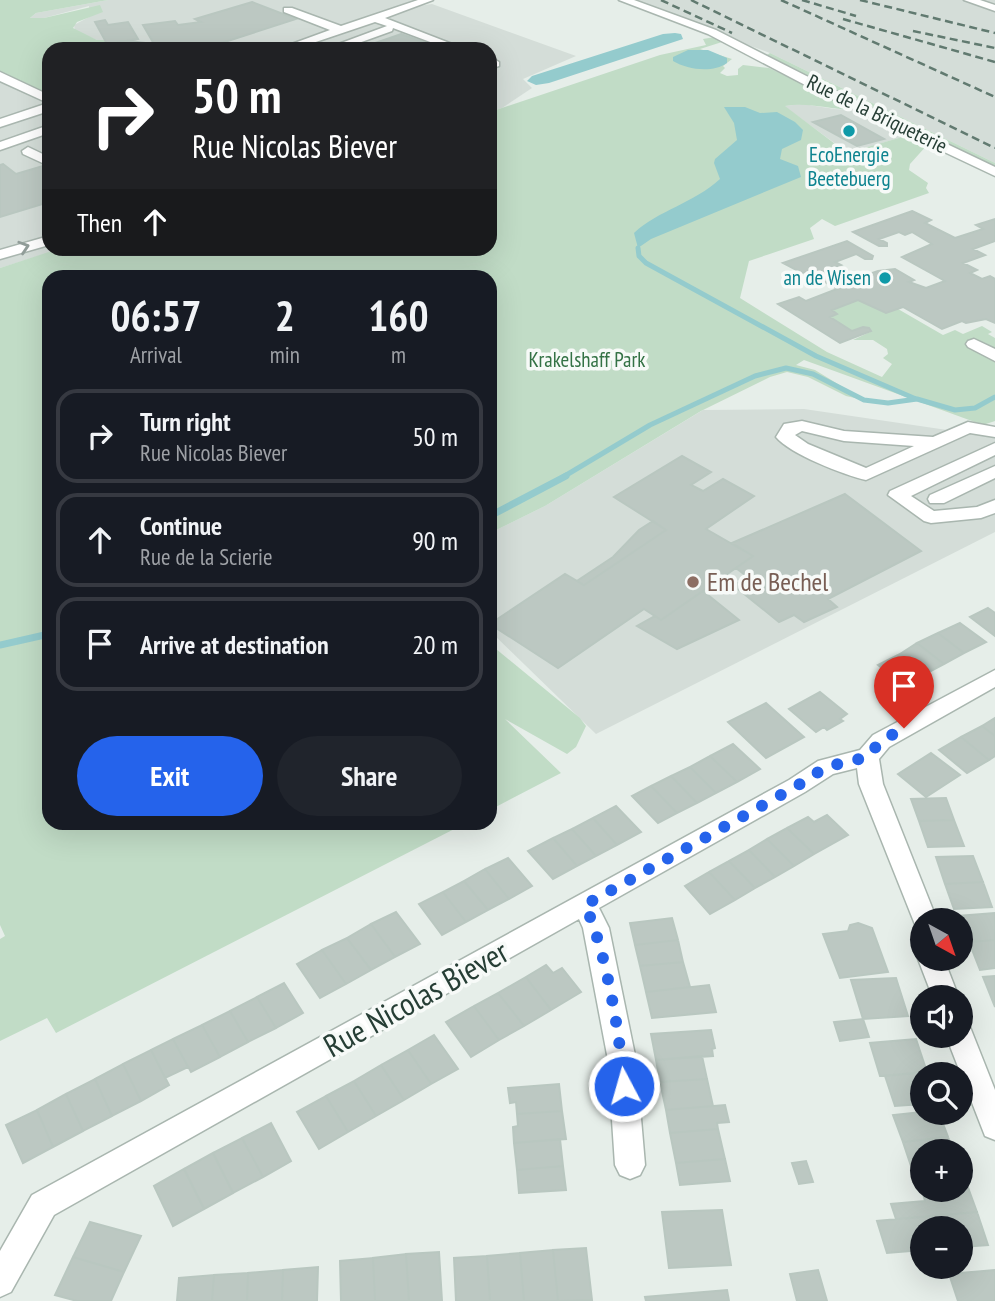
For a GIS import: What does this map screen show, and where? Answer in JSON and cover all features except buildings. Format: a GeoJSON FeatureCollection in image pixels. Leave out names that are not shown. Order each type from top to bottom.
{"type":"FeatureCollection","features":[{"type":"Feature","properties":{"kind":"street"},"geometry":{"type":"LineString","coordinates":[[305,42],[428,0]]}},
{"type":"Feature","properties":{"kind":"street"},"geometry":{"type":"LineString","coordinates":[[609,0],[664,25],[691,23]]}},
{"type":"Feature","properties":{"kind":"street"},"geometry":{"type":"LineString","coordinates":[[969,0],[995,8]]}},
{"type":"Feature","properties":{"kind":"street","name":"Rue de la Briqueterie"},"geometry":{"type":"LineString","coordinates":[[620,6],[643,6],[691,23],[865,112],[995,172]]}},
{"type":"Feature","properties":{"kind":"street"},"geometry":{"type":"LineString","coordinates":[[288,10],[341,30]]}},
{"type":"Feature","properties":{"kind":"street"},"geometry":{"type":"LineString","coordinates":[[375,18],[440,42]]}},
{"type":"Feature","properties":{"kind":"street"},"geometry":{"type":"LineString","coordinates":[[351,42],[396,26]]}},
{"type":"Feature","properties":{"kind":"street"},"geometry":{"type":"LineString","coordinates":[[0,76],[42,96]]}},
{"type":"Feature","properties":{"kind":"street"},"geometry":{"type":"LineString","coordinates":[[0,96],[25,88]]}},
{"type":"Feature","properties":{"kind":"street"},"geometry":{"type":"LineString","coordinates":[[0,123],[42,109]]}},
{"type":"Feature","properties":{"kind":"street"},"geometry":{"type":"LineString","coordinates":[[5,144],[42,132]]}},
{"type":"Feature","properties":{"kind":"street"},"geometry":{"type":"LineString","coordinates":[[33,135],[42,139]]}},
{"type":"Feature","properties":{"kind":"street"},"geometry":{"type":"LineString","coordinates":[[5,144],[42,158]]}},
{"type":"Feature","properties":{"kind":"street"},"geometry":{"type":"LineString","coordinates":[[0,160],[27,151]]}},
{"type":"Feature","properties":{"kind":"street"},"geometry":{"type":"LineString","coordinates":[[0,255],[42,242]]}},
{"type":"Feature","properties":{"kind":"street"},"geometry":{"type":"LineString","coordinates":[[974,344],[995,356]]}},
{"type":"Feature","properties":{"kind":"street"},"geometry":{"type":"LineString","coordinates":[[935,442],[844,436],[802,426],[790,428],[785,437],[802,448],[866,475],[968,428],[995,432]]}},
{"type":"Feature","properties":{"kind":"street"},"geometry":{"type":"LineString","coordinates":[[995,448],[897,495],[931,517],[981,512],[995,506]]}},
{"type":"Feature","properties":{"kind":"street"},"geometry":{"type":"LineString","coordinates":[[937,499],[995,471]]}},
{"type":"Feature","properties":{"kind":"street"},"geometry":{"type":"LineString","coordinates":[[920,908],[871,784],[867,757],[881,741],[995,677]]}},
{"type":"Feature","properties":{"kind":"street","name":"Rue Nicolas Biever"},"geometry":{"type":"LineString","coordinates":[[0,1281],[43,1205],[585,905],[826,767],[867,757]]}},
{"type":"Feature","properties":{"kind":"street"},"geometry":{"type":"LineString","coordinates":[[585,905],[596,928],[622,1059],[630,1164]]}},
{"type":"Feature","properties":{"kind":"street"},"geometry":{"type":"LineString","coordinates":[[965,1048],[995,1127]]}},
{"type":"Feature","properties":{"kind":"shaded area"},"geometry":{"type":"Polygon","coordinates":[[[108,0],[428,0],[412,7],[432,4],[576,56],[523,79],[532,88],[497,110],[497,42],[108,42],[75,31],[74,25],[89,17],[89,6],[44,18],[29,19],[36,13],[108,0]]]}},
{"type":"Feature","properties":{"kind":"shaded area"},"geometry":{"type":"Polygon","coordinates":[[[624,0],[995,0],[995,163],[770,53],[624,0]]]}},
{"type":"Feature","properties":{"kind":"shaded area"},"geometry":{"type":"Polygon","coordinates":[[[0,72],[42,92],[42,255],[0,268],[0,72]]]}},
{"type":"Feature","properties":{"kind":"shaded area"},"geometry":{"type":"Polygon","coordinates":[[[802,104],[835,109],[853,108],[909,135],[848,153],[784,106],[802,104]]]}},
{"type":"Feature","properties":{"kind":"shaded area","name":"Em de Bechel"},"geometry":{"type":"Polygon","coordinates":[[[804,409],[995,437],[995,532],[596,734],[497,638],[497,530],[545,506],[703,410],[804,409]]]}},
{"type":"Feature","properties":{"kind":"green space"},"geometry":{"type":"Polygon","coordinates":[[[0,0],[108,0],[36,13],[30,18],[44,18],[100,5],[103,12],[77,22],[73,28],[106,42],[42,42],[42,92],[0,72],[0,0]]]}},
{"type":"Feature","properties":{"kind":"green space","name":"Krakelshaff Park"},"geometry":{"type":"Polygon","coordinates":[[[715,37],[722,42],[700,49],[732,59],[723,66],[725,68],[720,73],[727,76],[738,75],[738,69],[743,65],[769,68],[853,108],[785,106],[847,153],[909,135],[928,144],[910,164],[909,170],[928,183],[926,188],[929,193],[835,226],[822,219],[810,228],[814,239],[749,261],[740,298],[827,352],[882,377],[892,364],[883,358],[888,354],[887,349],[873,340],[853,340],[870,332],[869,328],[852,331],[830,317],[837,314],[832,310],[858,300],[886,313],[898,309],[943,335],[955,330],[963,334],[982,326],[992,332],[988,334],[995,338],[995,421],[983,425],[804,360],[796,365],[815,370],[864,400],[846,396],[808,377],[787,372],[770,377],[701,411],[545,506],[497,530],[497,270],[42,270],[42,830],[452,830],[56,1033],[47,1018],[0,1041],[0,939],[5,936],[0,925],[0,268],[42,254],[497,256],[497,110],[660,55],[706,45],[703,39],[715,37]]]}},
{"type":"Feature","properties":{"kind":"green space"},"geometry":{"type":"Polygon","coordinates":[[[770,53],[995,163],[995,167],[764,57],[770,53]]]}},
{"type":"Feature","properties":{"kind":"green space"},"geometry":{"type":"Polygon","coordinates":[[[497,650],[580,718],[586,726],[576,747],[567,754],[505,719],[561,773],[497,806],[497,650]]]}},
{"type":"Feature","properties":{"kind":"water"},"geometry":{"type":"Polygon","coordinates":[[[663,34],[681,34],[683,39],[549,83],[536,85],[527,81],[532,76],[663,34]]]}},
{"type":"Feature","properties":{"kind":"water"},"geometry":{"type":"Polygon","coordinates":[[[688,50],[708,50],[727,58],[727,63],[715,68],[700,69],[673,61],[673,57],[688,50]]]}},
{"type":"Feature","properties":{"kind":"water"},"geometry":{"type":"Polygon","coordinates":[[[724,107],[745,107],[760,113],[777,112],[795,122],[803,130],[801,140],[782,149],[780,159],[798,166],[801,177],[651,239],[638,248],[634,233],[720,179],[715,159],[737,140],[734,123],[724,107]]]}},
{"type":"Feature","properties":{"kind":"waterway"},"geometry":{"type":"LineString","coordinates":[[638,248],[639,256],[646,263],[816,356],[916,399]]}},
{"type":"Feature","properties":{"kind":"waterway"},"geometry":{"type":"LineString","coordinates":[[563,477],[650,425],[755,376],[786,368],[813,374],[864,400],[888,403],[917,399],[955,410],[975,408],[995,397]]}},
{"type":"Feature","properties":{"kind":"waterway"},"geometry":{"type":"LineString","coordinates":[[497,512],[566,476]]}},
{"type":"Feature","properties":{"kind":"waterway"},"geometry":{"type":"LineString","coordinates":[[0,645],[42,636]]}},
{"type":"Feature","properties":{"kind":"railway"},"geometry":{"type":"LineString","coordinates":[[661,0],[732,33]]}},
{"type":"Feature","properties":{"kind":"railway"},"geometry":{"type":"LineString","coordinates":[[691,0],[995,148]]}},
{"type":"Feature","properties":{"kind":"railway"},"geometry":{"type":"LineString","coordinates":[[781,0],[995,97]]}},
{"type":"Feature","properties":{"kind":"railway"},"geometry":{"type":"LineString","coordinates":[[802,0],[856,16]]}},
{"type":"Feature","properties":{"kind":"railway"},"geometry":{"type":"LineString","coordinates":[[860,0],[995,33]]}},
{"type":"Feature","properties":{"kind":"railway"},"geometry":{"type":"LineString","coordinates":[[843,19],[995,62]]}},
{"type":"Feature","properties":{"kind":"railway"},"geometry":{"type":"LineString","coordinates":[[913,31],[995,48]]}},
{"type":"Feature","properties":{"kind":"place","name":"EcoEnergie Beetebuerg"},"geometry":{"type":"Point","coordinates":[849,131]}},
{"type":"Feature","properties":{"kind":"place","name":"an de Wisen"},"geometry":{"type":"Point","coordinates":[885,278]}},
{"type":"Feature","properties":{"kind":"place","name":"Em de Bechel"},"geometry":{"type":"Point","coordinates":[693,582]}},
{"type":"Feature","properties":{"kind":"route"},"geometry":{"type":"LineString","coordinates":[[624,1086],[622,1059],[596,928],[585,905],[826,767],[867,757],[881,741],[904,728]]}}]}
